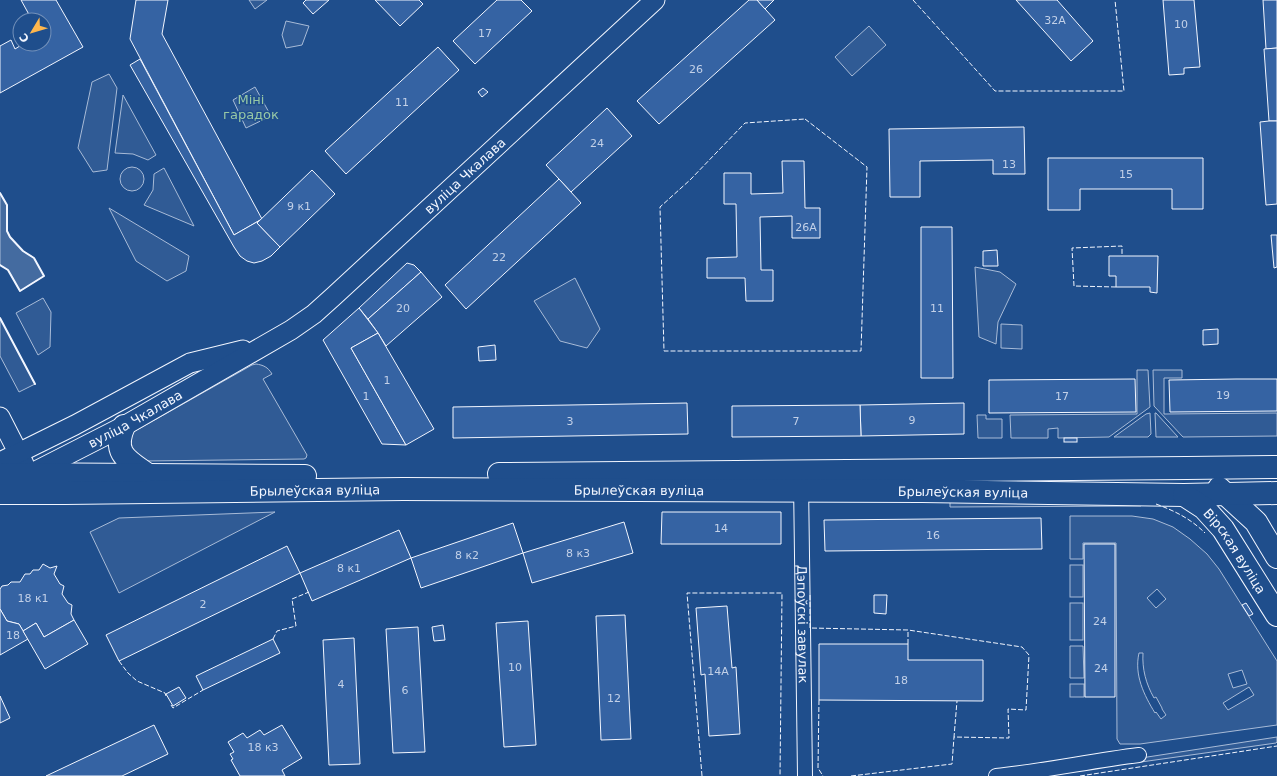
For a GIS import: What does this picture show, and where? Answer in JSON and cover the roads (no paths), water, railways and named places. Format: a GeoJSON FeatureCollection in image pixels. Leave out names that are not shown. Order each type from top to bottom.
{"type":"FeatureCollection","features":[{"type":"Feature","properties":{"kind":"main road","name":"вуліца Чкалава"},"geometry":{"type":"LineString","coordinates":[[0,489],[124,426],[291,330],[314,314],[655,0]]}},
{"type":"Feature","properties":{"kind":"main road","name":"вуліца Чкалава"},"geometry":{"type":"LineString","coordinates":[[0,462],[75,425],[190,364],[268,343]]}},
{"type":"Feature","properties":{"kind":"main road"},"geometry":{"type":"LineString","coordinates":[[0,418],[30,474]]}},
{"type":"Feature","properties":{"kind":"main road"},"geometry":{"type":"LineString","coordinates":[[124,426],[119,445],[122,454],[130,462],[147,474]]}},
{"type":"Feature","properties":{"kind":"main road"},"geometry":{"type":"LineString","coordinates":[[1223,530],[1222,509],[1225,494],[1244,479],[1274,467]]}},
{"type":"Feature","properties":{"kind":"main road","name":"Брылеўская вуліца"},"geometry":{"type":"LineString","coordinates":[[0,493],[403,489],[801,481],[1187,468],[1274,467]]}},
{"type":"Feature","properties":{"kind":"main road","name":"Вірская вуліца"},"geometry":{"type":"LineString","coordinates":[[1187,468],[1210,481],[1256,522],[1277,557]]}},
{"type":"Feature","properties":{"kind":"main road","name":"Брылеўская вуліца"},"geometry":{"type":"LineString","coordinates":[[0,474],[147,474],[801,481],[914,491],[1184,495],[1276,493]]}},
{"type":"Feature","properties":{"kind":"main road"},"geometry":{"type":"LineString","coordinates":[[1256,522],[1254,513],[1256,508],[1266,497],[1276,493]]}},
{"type":"Feature","properties":{"kind":"main road","name":"Вірская вуліца"},"geometry":{"type":"LineString","coordinates":[[1184,495],[1204,508],[1223,530],[1277,615]]}},
{"type":"Feature","properties":{"kind":"street","name":"Дэпоўскі завулак"},"geometry":{"type":"LineString","coordinates":[[801,481],[805,776]]}},
{"type":"Feature","properties":{"kind":"street"},"geometry":{"type":"LineString","coordinates":[[996,776],[1037,772],[1139,755]]}},
{"type":"Feature","properties":{"kind":"park label","name":"Міні гарадок"},"geometry":{"type":"Point","coordinates":[251,106]}}]}
